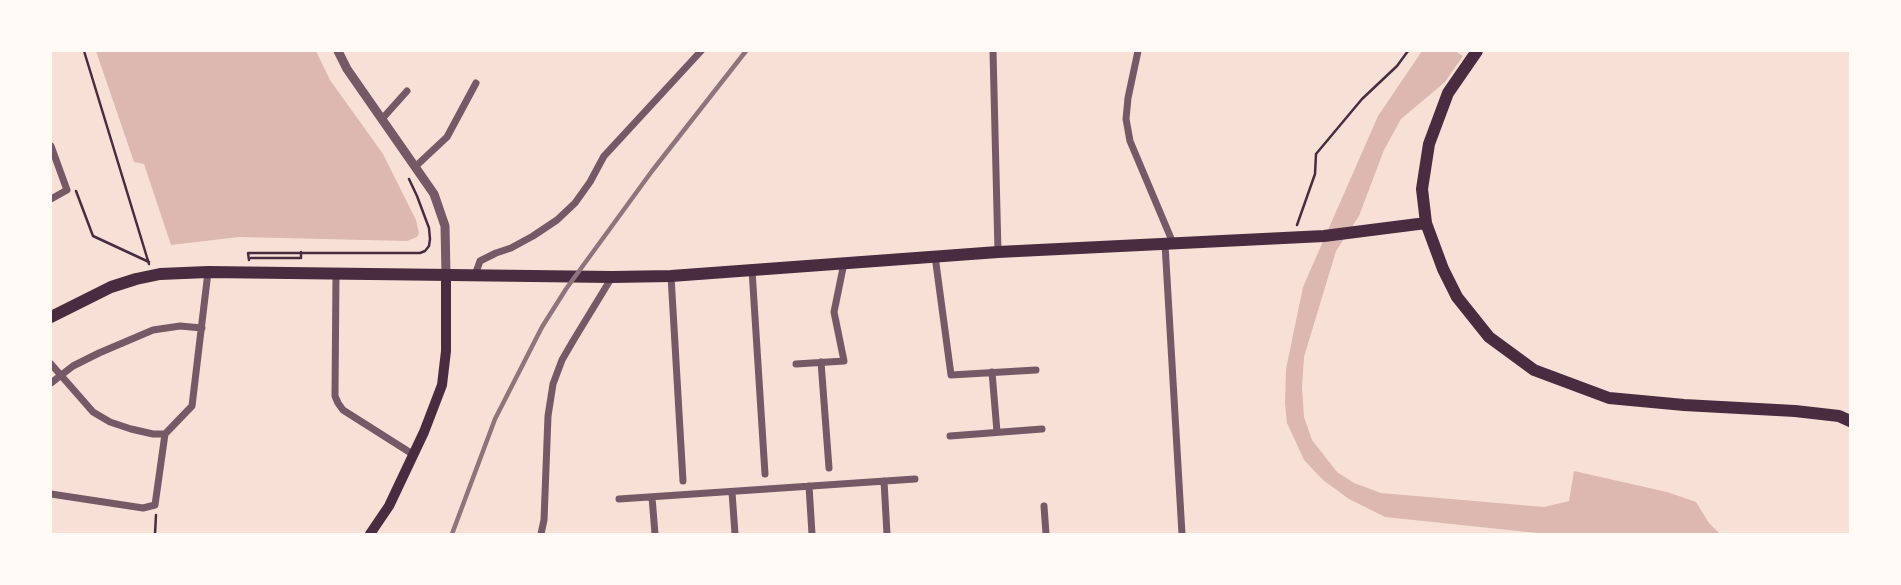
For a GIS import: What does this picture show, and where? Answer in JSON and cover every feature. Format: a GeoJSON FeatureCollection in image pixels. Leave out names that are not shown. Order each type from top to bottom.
{"type":"FeatureCollection","features":[{"type":"Feature","properties":{"kind":"main road"},"geometry":{"type":"LineString","coordinates":[[1477,51],[1448,93],[1429,144],[1422,189],[1426,223],[1443,269],[1457,297],[1489,337],[1534,370],[1609,398],[1847,417]]}},
{"type":"Feature","properties":{"kind":"main road"},"geometry":{"type":"LineString","coordinates":[[51,317],[111,287],[160,274],[208,272],[612,277],[671,275],[998,252],[1324,236],[1426,223]]}},
{"type":"Feature","properties":{"kind":"main road"},"geometry":{"type":"LineString","coordinates":[[370,534],[389,506],[414,455],[443,378],[446,351],[446,274]]}},
{"type":"Feature","properties":{"kind":"street"},"geometry":{"type":"LineString","coordinates":[[338,51],[347,69],[434,194],[445,226],[446,274]]}},
{"type":"Feature","properties":{"kind":"street"},"geometry":{"type":"LineString","coordinates":[[475,275],[480,261],[533,236],[557,220],[575,203],[604,156],[701,51]]}},
{"type":"Feature","properties":{"kind":"street"},"geometry":{"type":"LineString","coordinates":[[993,51],[998,252]]}},
{"type":"Feature","properties":{"kind":"street"},"geometry":{"type":"LineString","coordinates":[[1138,51],[1126,118],[1130,141],[1169,243],[1182,534]]}},
{"type":"Feature","properties":{"kind":"street"},"geometry":{"type":"LineString","coordinates":[[416,166],[447,137],[477,83]]}},
{"type":"Feature","properties":{"kind":"street"},"geometry":{"type":"LineString","coordinates":[[382,119],[407,90]]}},
{"type":"Feature","properties":{"kind":"street"},"geometry":{"type":"LineString","coordinates":[[51,146],[67,190],[51,199]]}},
{"type":"Feature","properties":{"kind":"street"},"geometry":{"type":"LineString","coordinates":[[935,256],[951,374],[1036,370]]}},
{"type":"Feature","properties":{"kind":"street"},"geometry":{"type":"LineString","coordinates":[[796,364],[844,361],[834,312],[844,263]]}},
{"type":"Feature","properties":{"kind":"street"},"geometry":{"type":"LineString","coordinates":[[752,269],[765,474]]}},
{"type":"Feature","properties":{"kind":"street"},"geometry":{"type":"LineString","coordinates":[[51,494],[143,508],[155,505],[165,434],[192,406],[208,272]]}},
{"type":"Feature","properties":{"kind":"street"},"geometry":{"type":"LineString","coordinates":[[336,273],[335,396],[343,410],[414,455]]}},
{"type":"Feature","properties":{"kind":"street"},"geometry":{"type":"LineString","coordinates":[[671,275],[683,481]]}},
{"type":"Feature","properties":{"kind":"street"},"geometry":{"type":"LineString","coordinates":[[541,534],[544,520],[548,416],[553,384],[562,360],[612,277]]}},
{"type":"Feature","properties":{"kind":"street"},"geometry":{"type":"LineString","coordinates":[[51,383],[60,374],[99,353],[153,330],[180,326],[202,328]]}},
{"type":"Feature","properties":{"kind":"street"},"geometry":{"type":"LineString","coordinates":[[821,362],[829,468]]}},
{"type":"Feature","properties":{"kind":"street"},"geometry":{"type":"LineString","coordinates":[[51,364],[93,412],[110,422],[153,434],[165,434]]}},
{"type":"Feature","properties":{"kind":"street"},"geometry":{"type":"LineString","coordinates":[[992,372],[997,432]]}},
{"type":"Feature","properties":{"kind":"street"},"geometry":{"type":"LineString","coordinates":[[950,436],[1042,429]]}},
{"type":"Feature","properties":{"kind":"street"},"geometry":{"type":"LineString","coordinates":[[619,499],[915,479]]}},
{"type":"Feature","properties":{"kind":"street"},"geometry":{"type":"LineString","coordinates":[[884,481],[887,534]]}},
{"type":"Feature","properties":{"kind":"street"},"geometry":{"type":"LineString","coordinates":[[809,486],[812,534]]}},
{"type":"Feature","properties":{"kind":"street"},"geometry":{"type":"LineString","coordinates":[[732,492],[735,534]]}},
{"type":"Feature","properties":{"kind":"street"},"geometry":{"type":"LineString","coordinates":[[652,497],[655,534]]}},
{"type":"Feature","properties":{"kind":"street"},"geometry":{"type":"LineString","coordinates":[[1044,506],[1046,534]]}},
{"type":"Feature","properties":{"kind":"path"},"geometry":{"type":"LineString","coordinates":[[84,51],[150,267]]}},
{"type":"Feature","properties":{"kind":"path"},"geometry":{"type":"LineString","coordinates":[[1292,237],[1315,174],[1316,153],[1408,51]]}},
{"type":"Feature","properties":{"kind":"path"},"geometry":{"type":"LineString","coordinates":[[301,253],[301,258],[248,258],[248,253],[425,251],[429,246],[429,228],[405,172]]}},
{"type":"Feature","properties":{"kind":"path"},"geometry":{"type":"LineString","coordinates":[[74,187],[93,236],[149,262]]}},
{"type":"Feature","properties":{"kind":"path"},"geometry":{"type":"LineString","coordinates":[[155,505],[155,534]]}},
{"type":"Feature","properties":{"kind":"shaded area"},"geometry":{"type":"Polygon","coordinates":[[[96,51],[316,51],[330,80],[383,154],[416,220],[419,233],[417,237],[407,241],[239,237],[171,245],[144,164],[134,162],[96,51]]]}},
{"type":"Feature","properties":{"kind":"shaded area"},"geometry":{"type":"Polygon","coordinates":[[[1422,51],[1455,51],[1463,56],[1445,82],[1401,119],[1384,150],[1359,216],[1336,251],[1304,357],[1304,417],[1312,440],[1337,472],[1354,483],[1381,493],[1544,507],[1569,501],[1574,471],[1667,492],[1696,502],[1709,523],[1720,534],[1547,534],[1385,517],[1349,499],[1323,480],[1304,460],[1287,423],[1285,404],[1286,369],[1303,287],[1378,116],[1422,51]]]}},
{"type":"Feature","properties":{"kind":"railway"},"geometry":{"type":"LineString","coordinates":[[452,534],[495,419],[542,327],[566,289],[652,171],[746,51]]}}]}
